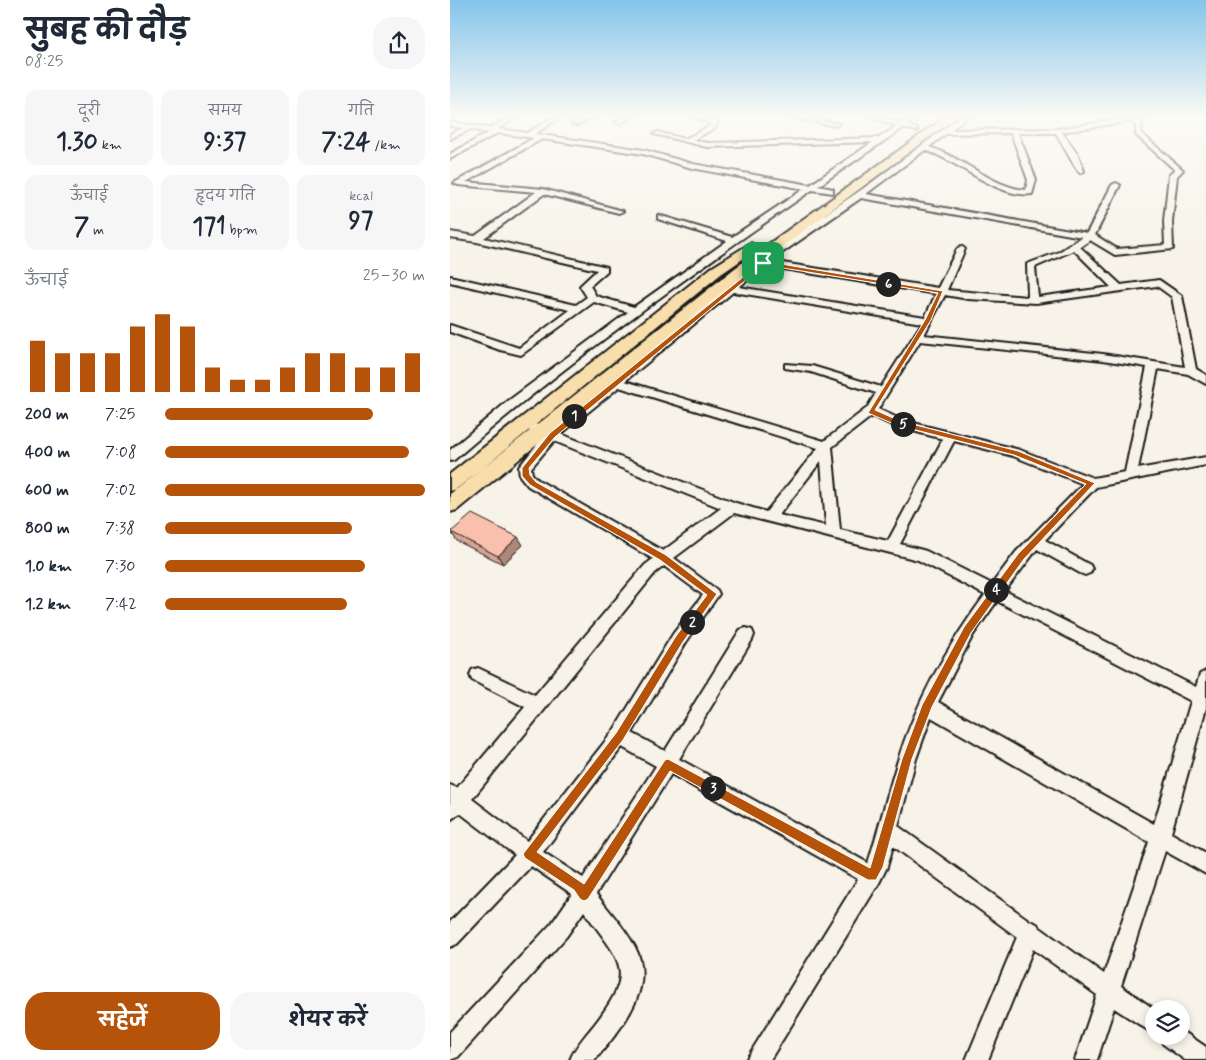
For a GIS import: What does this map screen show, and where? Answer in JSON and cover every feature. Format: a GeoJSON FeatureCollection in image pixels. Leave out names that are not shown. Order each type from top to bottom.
{"type":"FeatureCollection","features":[{"type":"Feature","properties":{"kind":"highway"},"geometry":{"type":"LineString","coordinates":[[450,505],[506,449],[524,424],[736,257],[830,191],[876,165]]}},
{"type":"Feature","properties":{"kind":"highway"},"geometry":{"type":"LineString","coordinates":[[450,484],[506,449],[547,433],[767,256],[888,165]]}},
{"type":"Feature","properties":{"kind":"street"},"geometry":{"type":"LineString","coordinates":[[450,187],[491,165]]}},
{"type":"Feature","properties":{"kind":"street"},"geometry":{"type":"LineString","coordinates":[[690,165],[830,191]]}},
{"type":"Feature","properties":{"kind":"street"},"geometry":{"type":"LineString","coordinates":[[450,456],[512,404],[730,241],[843,165]]}},
{"type":"Feature","properties":{"kind":"street"},"geometry":{"type":"LineString","coordinates":[[450,937],[529,854],[620,736],[679,639],[712,594],[663,558],[529,480],[525,468],[547,433],[616,382],[731,289],[767,256],[860,195],[893,165]]}},
{"type":"Feature","properties":{"kind":"street"},"geometry":{"type":"LineString","coordinates":[[965,165],[1004,189],[1015,193],[1029,192],[1032,180],[1027,165]]}},
{"type":"Feature","properties":{"kind":"street"},"geometry":{"type":"LineString","coordinates":[[1078,165],[1080,171]]}},
{"type":"Feature","properties":{"kind":"street"},"geometry":{"type":"LineString","coordinates":[[860,195],[1090,236],[1115,252],[1170,247],[1168,221],[1173,175],[1179,170],[1174,165]]}},
{"type":"Feature","properties":{"kind":"street"},"geometry":{"type":"LineString","coordinates":[[459,183],[543,191],[619,210]]}},
{"type":"Feature","properties":{"kind":"street"},"geometry":{"type":"LineString","coordinates":[[1033,299],[1030,266],[1062,254],[1090,236],[1116,185]]}},
{"type":"Feature","properties":{"kind":"street"},"geometry":{"type":"LineString","coordinates":[[478,239],[543,191]]}},
{"type":"Feature","properties":{"kind":"street"},"geometry":{"type":"LineString","coordinates":[[661,217],[730,241]]}},
{"type":"Feature","properties":{"kind":"street"},"geometry":{"type":"LineString","coordinates":[[450,235],[478,239],[604,269],[585,286],[592,298],[636,311]]}},
{"type":"Feature","properties":{"kind":"street"},"geometry":{"type":"LineString","coordinates":[[730,241],[736,257]]}},
{"type":"Feature","properties":{"kind":"street"},"geometry":{"type":"LineString","coordinates":[[1074,246],[1118,288]]}},
{"type":"Feature","properties":{"kind":"street"},"geometry":{"type":"LineString","coordinates":[[769,518],[826,446],[871,411],[928,320],[961,249]]}},
{"type":"Feature","properties":{"kind":"street"},"geometry":{"type":"LineString","coordinates":[[767,256],[968,296],[1033,299],[1160,283],[1177,296],[1191,371]]}},
{"type":"Feature","properties":{"kind":"street"},"geometry":{"type":"LineString","coordinates":[[451,280],[576,308]]}},
{"type":"Feature","properties":{"kind":"street"},"geometry":{"type":"LineString","coordinates":[[731,289],[928,320]]}},
{"type":"Feature","properties":{"kind":"street"},"geometry":{"type":"LineString","coordinates":[[450,328],[504,348],[521,352],[576,308],[592,298]]}},
{"type":"Feature","properties":{"kind":"street"},"geometry":{"type":"LineString","coordinates":[[918,338],[1103,357],[1191,371],[1206,380]]}},
{"type":"Feature","properties":{"kind":"street"},"geometry":{"type":"LineString","coordinates":[[1130,475],[1153,365]]}},
{"type":"Feature","properties":{"kind":"street"},"geometry":{"type":"LineString","coordinates":[[789,366],[812,369],[884,392]]}},
{"type":"Feature","properties":{"kind":"street"},"geometry":{"type":"LineString","coordinates":[[616,382],[826,446]]}},
{"type":"Feature","properties":{"kind":"street"},"geometry":{"type":"LineString","coordinates":[[871,411],[898,423],[950,437],[960,437],[1016,453],[1092,483],[1206,461]]}},
{"type":"Feature","properties":{"kind":"street"},"geometry":{"type":"LineString","coordinates":[[524,424],[732,507],[769,518],[921,555],[994,594],[1199,697]]}},
{"type":"Feature","properties":{"kind":"street"},"geometry":{"type":"LineString","coordinates":[[891,548],[950,437]]}},
{"type":"Feature","properties":{"kind":"street"},"geometry":{"type":"LineString","coordinates":[[826,446],[833,534]]}},
{"type":"Feature","properties":{"kind":"street"},"geometry":{"type":"LineString","coordinates":[[757,1060],[877,867],[907,759],[927,705],[968,630],[1021,556],[1092,483]]}},
{"type":"Feature","properties":{"kind":"street"},"geometry":{"type":"LineString","coordinates":[[581,1060],[604,1031],[630,991],[632,974],[627,954],[578,886],[453,802],[538,705],[650,569],[732,507]]}},
{"type":"Feature","properties":{"kind":"street"},"geometry":{"type":"LineString","coordinates":[[1036,541],[1086,569]]}},
{"type":"Feature","properties":{"kind":"street"},"geometry":{"type":"LineString","coordinates":[[450,1049],[559,930],[584,895],[668,764],[746,635]]}},
{"type":"Feature","properties":{"kind":"street"},"geometry":{"type":"LineString","coordinates":[[478,676],[538,705]]}},
{"type":"Feature","properties":{"kind":"street"},"geometry":{"type":"LineString","coordinates":[[1086,1060],[1160,838],[1206,678]]}},
{"type":"Feature","properties":{"kind":"street"},"geometry":{"type":"LineString","coordinates":[[927,705],[1206,864]]}},
{"type":"Feature","properties":{"kind":"street"},"geometry":{"type":"LineString","coordinates":[[620,736],[872,876]]}},
{"type":"Feature","properties":{"kind":"street"},"geometry":{"type":"LineString","coordinates":[[887,830],[1145,1016]]}},
{"type":"Feature","properties":{"kind":"street"},"geometry":{"type":"LineString","coordinates":[[978,1060],[1030,932]]}},
{"type":"Feature","properties":{"kind":"street"},"geometry":{"type":"LineString","coordinates":[[1184,1045],[1204,1060]]}},
{"type":"Feature","properties":{"kind":"building"},"geometry":{"type":"Polygon","coordinates":[[[472,514],[518,537],[498,556],[451,532],[472,514]]]}},
{"type":"Feature","properties":{"kind":"route"},"geometry":{"type":"LineString","coordinates":[[763,263],[941,292],[928,320],[871,411],[898,423],[950,437],[960,437],[1016,453],[1092,483],[1021,556],[968,630],[927,705],[907,759],[877,867],[872,876],[668,764],[584,895],[578,886],[529,854],[620,736],[679,639],[712,594],[663,558],[533,484],[526,476],[525,468],[552,435],[763,263]]}}]}
